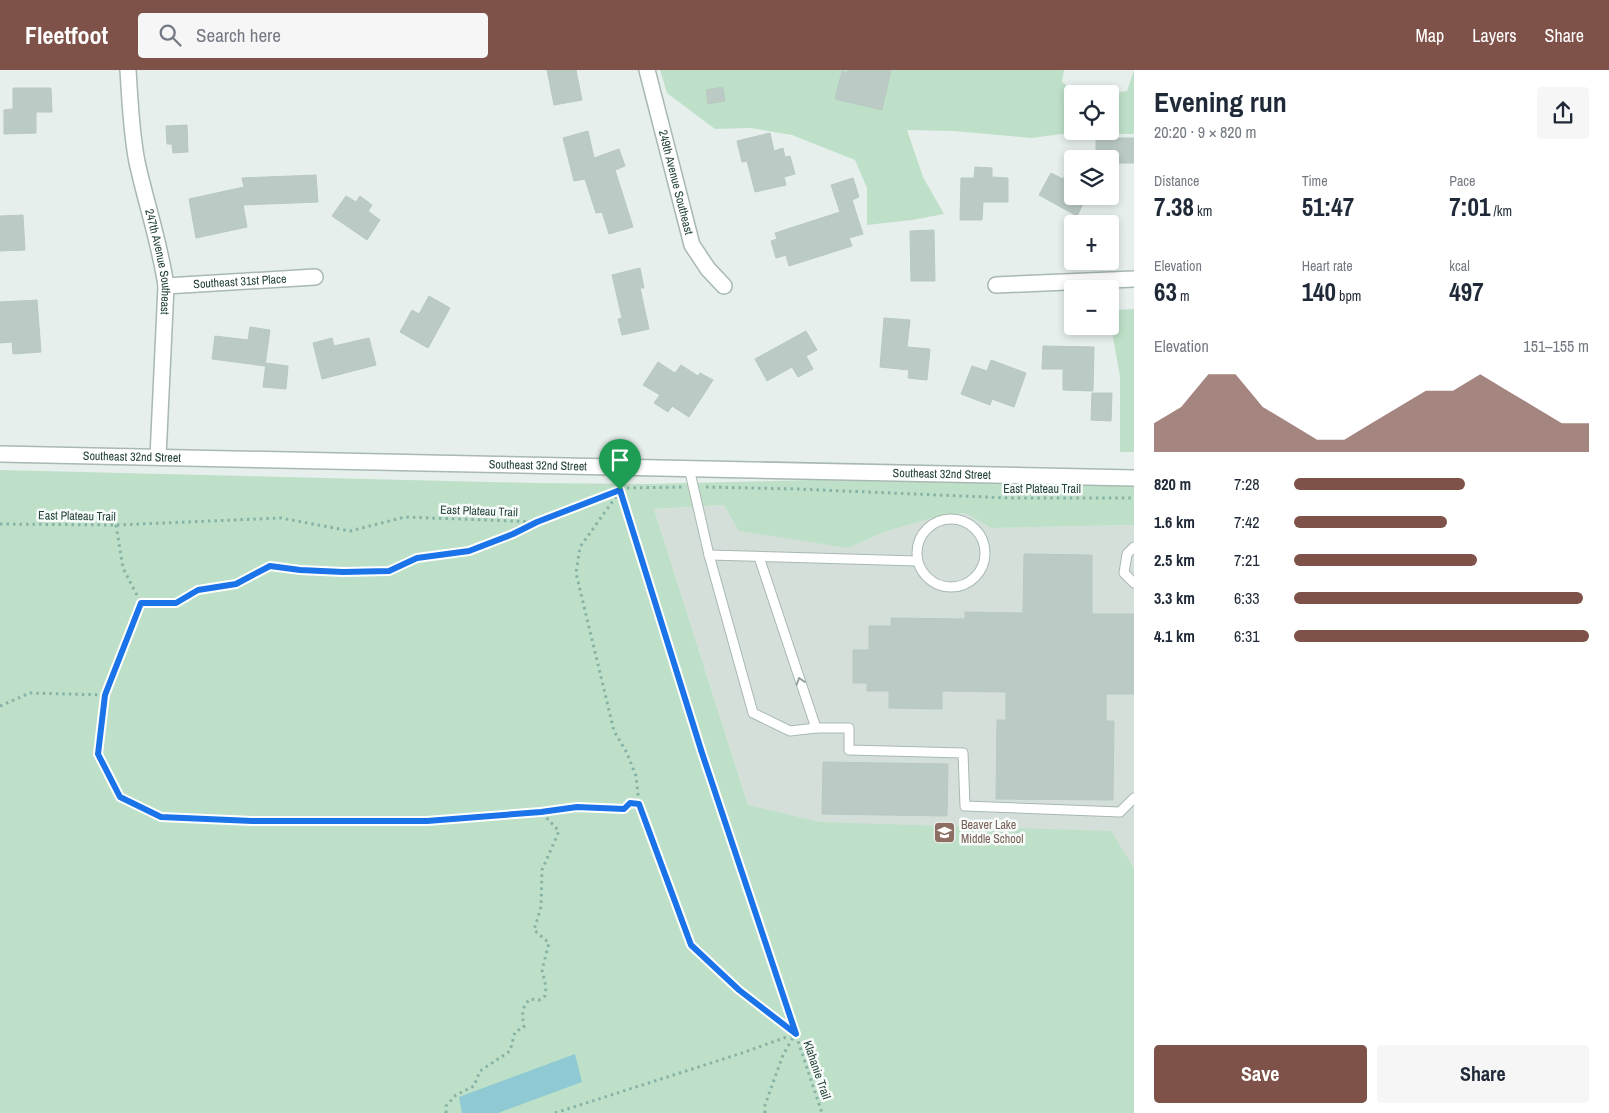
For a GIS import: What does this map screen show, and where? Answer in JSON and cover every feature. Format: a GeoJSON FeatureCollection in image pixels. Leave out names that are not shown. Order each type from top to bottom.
{"type":"FeatureCollection","features":[{"type":"Feature","properties":{"kind":"street","name":"247th Avenue Southeast"},"geometry":{"type":"LineString","coordinates":[[128,70],[131,121],[138,162],[166,286],[158,457]]}},
{"type":"Feature","properties":{"kind":"street","name":"249th Avenue Southeast"},"geometry":{"type":"LineString","coordinates":[[647,70],[692,245],[708,269],[724,286]]}},
{"type":"Feature","properties":{"kind":"street","name":"Southeast 31st Place"},"geometry":{"type":"LineString","coordinates":[[166,286],[314,277]]}},
{"type":"Feature","properties":{"kind":"street"},"geometry":{"type":"LineString","coordinates":[[996,285],[1134,280]]}},
{"type":"Feature","properties":{"kind":"street","name":"Southeast 32nd Street"},"geometry":{"type":"LineString","coordinates":[[0,454],[1134,478]]}},
{"type":"Feature","properties":{"kind":"lane"},"geometry":{"type":"LineString","coordinates":[[689,468],[709,555],[753,713],[790,732],[816,728],[849,728],[849,750],[963,753],[965,806],[1120,812],[1134,798]]}},
{"type":"Feature","properties":{"kind":"lane"},"geometry":{"type":"LineString","coordinates":[[944,519],[955,519],[965,522],[981,536],[985,546],[985,558],[981,569],[974,578],[964,585],[940,586],[922,572],[917,561],[916,550],[919,539],[933,523],[944,519]]}},
{"type":"Feature","properties":{"kind":"lane"},"geometry":{"type":"LineString","coordinates":[[1134,547],[1127,554],[1124,573],[1134,582]]}},
{"type":"Feature","properties":{"kind":"lane"},"geometry":{"type":"LineString","coordinates":[[709,555],[917,561]]}},
{"type":"Feature","properties":{"kind":"lane"},"geometry":{"type":"LineString","coordinates":[[759,557],[816,728]]}},
{"type":"Feature","properties":{"kind":"path","name":"East Plateau Trail"},"geometry":{"type":"LineString","coordinates":[[0,524],[116,525],[281,518],[350,531],[406,517],[537,522],[623,488],[797,489],[1009,498],[1134,498]]}},
{"type":"Feature","properties":{"kind":"path"},"geometry":{"type":"LineString","coordinates":[[620,490],[580,546],[576,573],[614,732],[627,753],[636,776],[639,804],[691,945],[739,990],[796,1034]]}},
{"type":"Feature","properties":{"kind":"path","name":"Klahanie Trail"},"geometry":{"type":"LineString","coordinates":[[620,490],[702,753],[822,1113]]}},
{"type":"Feature","properties":{"kind":"path"},"geometry":{"type":"LineString","coordinates":[[141,603],[176,603],[198,590],[236,584],[270,566],[300,570],[343,572],[389,571],[417,558],[469,551],[513,534],[537,522]]}},
{"type":"Feature","properties":{"kind":"path"},"geometry":{"type":"LineString","coordinates":[[116,525],[123,568],[141,603],[105,695],[98,754],[120,797],[161,817],[252,821],[427,821],[541,812],[577,807],[624,809],[630,803],[639,804]]}},
{"type":"Feature","properties":{"kind":"path"},"geometry":{"type":"LineString","coordinates":[[0,706],[30,693],[105,695]]}},
{"type":"Feature","properties":{"kind":"path"},"geometry":{"type":"LineString","coordinates":[[446,1113],[446,1106],[456,1095],[474,1086],[480,1071],[510,1051],[515,1032],[524,1027],[522,1012],[524,1004],[530,999],[538,1000],[545,996],[546,987],[542,970],[549,943],[534,930],[541,907],[542,870],[559,831],[541,812]]}},
{"type":"Feature","properties":{"kind":"path"},"geometry":{"type":"LineString","coordinates":[[555,1113],[796,1034]]}},
{"type":"Feature","properties":{"kind":"path"},"geometry":{"type":"LineString","coordinates":[[765,1113],[765,1105],[783,1055],[796,1034]]}},
{"type":"Feature","properties":{"kind":"shaded area","name":"Beaver Lake Middle School"},"geometry":{"type":"Polygon","coordinates":[[[724,505],[848,548],[887,531],[929,519],[965,513],[991,528],[1134,525],[1134,1113],[846,1113],[654,509],[724,505]]]}},
{"type":"Feature","properties":{"kind":"green space"},"geometry":{"type":"Polygon","coordinates":[[[660,70],[1064,70],[1062,82],[1066,85],[1064,85],[1064,134],[1032,138],[953,131],[907,130],[923,177],[944,214],[867,225],[867,188],[855,160],[792,135],[751,128],[715,129],[667,93],[660,70]]]}},
{"type":"Feature","properties":{"kind":"green space"},"geometry":{"type":"Polygon","coordinates":[[[1134,70],[1134,134],[1119,134],[1119,92],[1127,91],[1134,70]]]}},
{"type":"Feature","properties":{"kind":"green space"},"geometry":{"type":"Polygon","coordinates":[[[1134,309],[1134,452],[1120,452],[1120,376],[1112,335],[1119,335],[1119,310],[1134,309]]]}},
{"type":"Feature","properties":{"kind":"green space"},"geometry":{"type":"Polygon","coordinates":[[[0,470],[534,483],[646,484],[818,480],[1134,486],[1134,525],[991,528],[965,513],[929,519],[887,531],[848,548],[739,531],[724,505],[654,509],[748,805],[819,822],[1111,831],[1134,868],[1134,1113],[0,1113],[0,470]]]}},
{"type":"Feature","properties":{"kind":"water"},"geometry":{"type":"Polygon","coordinates":[[[575,1054],[582,1082],[498,1113],[462,1113],[459,1097],[575,1054]]]}},
{"type":"Feature","properties":{"kind":"building"},"geometry":{"type":"Polygon","coordinates":[[[547,70],[576,70],[582,100],[554,105],[547,70]]]}},
{"type":"Feature","properties":{"kind":"building"},"geometry":{"type":"Polygon","coordinates":[[[848,70],[891,70],[882,110],[835,99],[842,71],[848,73],[848,70]]]}},
{"type":"Feature","properties":{"kind":"building"},"geometry":{"type":"Polygon","coordinates":[[[723,87],[725,101],[708,104],[706,90],[723,87]]]}},
{"type":"Feature","properties":{"kind":"building"},"geometry":{"type":"Polygon","coordinates":[[[13,88],[51,88],[52,112],[36,112],[36,133],[4,134],[4,110],[13,109],[13,88]]]}},
{"type":"Feature","properties":{"kind":"building"},"geometry":{"type":"Polygon","coordinates":[[[187,125],[188,152],[173,153],[172,144],[167,144],[166,126],[187,125]]]}},
{"type":"Feature","properties":{"kind":"building"},"geometry":{"type":"Polygon","coordinates":[[[588,131],[594,158],[619,149],[625,166],[615,170],[633,227],[609,234],[602,212],[596,213],[585,179],[574,181],[563,138],[588,131]]]}},
{"type":"Feature","properties":{"kind":"building"},"geometry":{"type":"Polygon","coordinates":[[[770,133],[774,151],[783,148],[785,157],[790,156],[795,174],[784,177],[786,185],[755,192],[747,161],[742,162],[737,141],[770,133]]]}},
{"type":"Feature","properties":{"kind":"building"},"geometry":{"type":"Polygon","coordinates":[[[1134,138],[1134,163],[1119,163],[1119,150],[1096,150],[1096,140],[1134,138]]]}},
{"type":"Feature","properties":{"kind":"building"},"geometry":{"type":"Polygon","coordinates":[[[975,167],[992,168],[992,177],[1008,178],[1008,202],[983,202],[982,220],[960,220],[961,178],[974,178],[975,167]]]}},
{"type":"Feature","properties":{"kind":"building"},"geometry":{"type":"Polygon","coordinates":[[[1051,173],[1063,179],[1064,177],[1064,205],[1082,205],[1078,215],[1039,195],[1051,173]]]}},
{"type":"Feature","properties":{"kind":"building"},"geometry":{"type":"Polygon","coordinates":[[[316,175],[318,202],[243,205],[247,227],[196,238],[189,199],[244,187],[242,178],[316,175]]]}},
{"type":"Feature","properties":{"kind":"building"},"geometry":{"type":"Polygon","coordinates":[[[853,178],[859,197],[852,200],[863,234],[849,238],[852,246],[789,266],[786,255],[776,258],[771,241],[777,239],[775,233],[840,212],[831,185],[853,178]]]}},
{"type":"Feature","properties":{"kind":"building"},"geometry":{"type":"Polygon","coordinates":[[[346,196],[356,202],[360,196],[372,205],[368,211],[380,220],[367,240],[332,216],[346,196]]]}},
{"type":"Feature","properties":{"kind":"building"},"geometry":{"type":"Polygon","coordinates":[[[23,215],[25,250],[0,251],[0,216],[23,215]]]}},
{"type":"Feature","properties":{"kind":"building"},"geometry":{"type":"Polygon","coordinates":[[[934,230],[935,281],[911,281],[910,231],[934,230]]]}},
{"type":"Feature","properties":{"kind":"building"},"geometry":{"type":"Polygon","coordinates":[[[640,268],[644,288],[640,288],[649,329],[622,335],[618,319],[622,318],[612,275],[640,268]]]}},
{"type":"Feature","properties":{"kind":"building"},"geometry":{"type":"Polygon","coordinates":[[[429,296],[450,308],[428,348],[400,332],[412,310],[419,314],[429,296]]]}},
{"type":"Feature","properties":{"kind":"building"},"geometry":{"type":"Polygon","coordinates":[[[37,300],[41,352],[13,354],[12,342],[0,343],[0,302],[37,300]]]}},
{"type":"Feature","properties":{"kind":"building"},"geometry":{"type":"Polygon","coordinates":[[[884,318],[910,320],[907,347],[930,349],[927,380],[908,378],[909,370],[880,367],[884,318]]]}},
{"type":"Feature","properties":{"kind":"building"},"geometry":{"type":"Polygon","coordinates":[[[250,327],[270,330],[265,366],[212,359],[215,336],[248,340],[250,327]]]}},
{"type":"Feature","properties":{"kind":"building"},"geometry":{"type":"Polygon","coordinates":[[[806,331],[817,350],[806,356],[813,369],[798,377],[792,367],[767,381],[755,359],[806,331]]]}},
{"type":"Feature","properties":{"kind":"building"},"geometry":{"type":"Polygon","coordinates":[[[332,338],[334,346],[369,338],[376,365],[322,379],[313,343],[332,338]]]}},
{"type":"Feature","properties":{"kind":"building"},"geometry":{"type":"Polygon","coordinates":[[[1043,346],[1094,347],[1093,391],[1063,390],[1063,369],[1042,369],[1043,346]]]}},
{"type":"Feature","properties":{"kind":"building"},"geometry":{"type":"Polygon","coordinates":[[[991,360],[1026,373],[1014,407],[992,399],[990,405],[961,394],[972,366],[987,371],[991,360]]]}},
{"type":"Feature","properties":{"kind":"building"},"geometry":{"type":"Polygon","coordinates":[[[658,362],[675,373],[681,365],[698,376],[700,373],[713,380],[689,417],[672,406],[668,412],[654,403],[660,395],[643,385],[658,362]]]}},
{"type":"Feature","properties":{"kind":"building"},"geometry":{"type":"Polygon","coordinates":[[[266,363],[288,366],[286,389],[263,387],[266,363]]]}},
{"type":"Feature","properties":{"kind":"building"},"geometry":{"type":"Polygon","coordinates":[[[1092,393],[1112,393],[1111,421],[1091,420],[1092,393]]]}},
{"type":"Feature","properties":{"kind":"building"},"geometry":{"type":"Polygon","coordinates":[[[1024,554],[1092,555],[1092,614],[1134,614],[1134,694],[1106,694],[1106,721],[1114,721],[1113,800],[996,799],[997,720],[1006,720],[1006,692],[942,691],[942,709],[889,708],[889,691],[867,691],[867,683],[853,683],[853,650],[869,650],[869,626],[891,626],[891,618],[965,619],[965,612],[1023,613],[1024,554]]]}},
{"type":"Feature","properties":{"kind":"building"},"geometry":{"type":"Polygon","coordinates":[[[823,762],[948,764],[947,816],[822,814],[823,762]]]}},
{"type":"Feature","properties":{"kind":"place","name":"Beaver Lake Middle School"},"geometry":{"type":"Point","coordinates":[945,832]}},
{"type":"Feature","properties":{"kind":"route"},"geometry":{"type":"LineString","coordinates":[[620,490],[702,753],[796,1034],[739,990],[691,945],[639,804],[630,803],[624,809],[577,807],[541,812],[427,821],[252,821],[161,817],[120,797],[98,754],[105,695],[141,603],[176,603],[198,590],[236,584],[270,566],[300,570],[343,572],[389,571],[417,558],[469,551],[620,490]]}}]}
